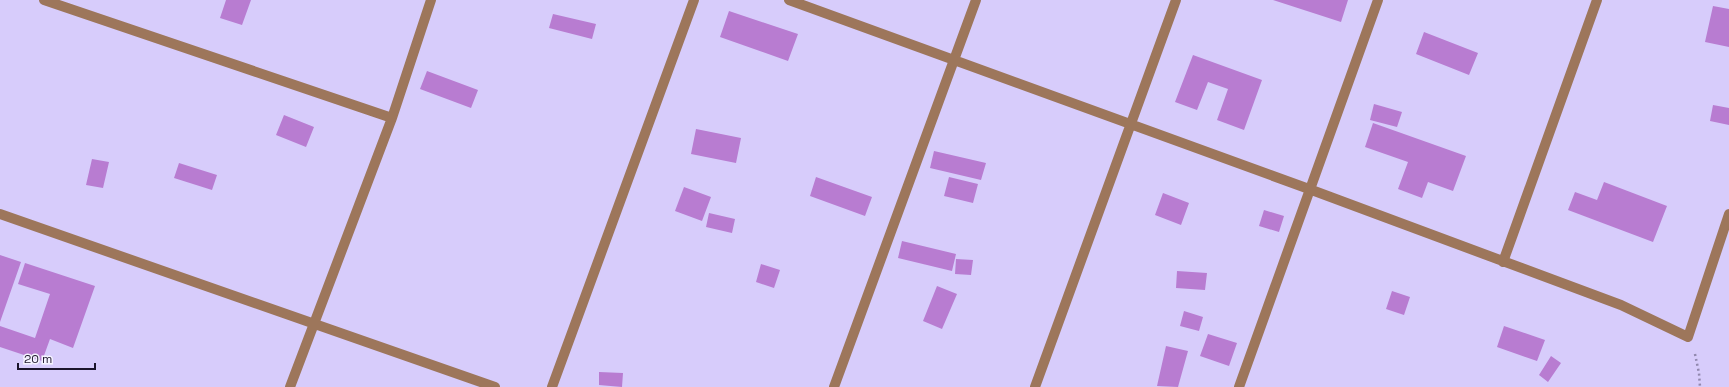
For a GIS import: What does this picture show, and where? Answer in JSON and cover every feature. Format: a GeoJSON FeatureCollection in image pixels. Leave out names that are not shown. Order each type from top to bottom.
{"type":"FeatureCollection","features":[{"type":"Feature","properties":{"kind":"street"},"geometry":{"type":"LineString","coordinates":[[44,0],[392,118]]}},
{"type":"Feature","properties":{"kind":"street"},"geometry":{"type":"LineString","coordinates":[[290,387],[392,118],[431,0]]}},
{"type":"Feature","properties":{"kind":"street"},"geometry":{"type":"LineString","coordinates":[[552,387],[694,0]]}},
{"type":"Feature","properties":{"kind":"street"},"geometry":{"type":"LineString","coordinates":[[789,0],[1309,189],[1621,306],[1688,337],[1729,214]]}},
{"type":"Feature","properties":{"kind":"street"},"geometry":{"type":"LineString","coordinates":[[834,387],[976,0]]}},
{"type":"Feature","properties":{"kind":"street"},"geometry":{"type":"LineString","coordinates":[[1035,387],[1132,125],[1176,0]]}},
{"type":"Feature","properties":{"kind":"street"},"geometry":{"type":"LineString","coordinates":[[1239,387],[1378,0]]}},
{"type":"Feature","properties":{"kind":"street"},"geometry":{"type":"LineString","coordinates":[[1503,262],[1596,0]]}},
{"type":"Feature","properties":{"kind":"street"},"geometry":{"type":"LineString","coordinates":[[0,214],[494,387]]}},
{"type":"Feature","properties":{"kind":"path"},"geometry":{"type":"LineString","coordinates":[[1688,337],[1696,359],[1700,387]]}},
{"type":"Feature","properties":{"kind":"building"},"geometry":{"type":"Polygon","coordinates":[[[226,0],[251,0],[242,25],[220,18],[226,0]]]}},
{"type":"Feature","properties":{"kind":"building"},"geometry":{"type":"Polygon","coordinates":[[[1273,0],[1348,0],[1341,22],[1273,0]]]}},
{"type":"Feature","properties":{"kind":"building"},"geometry":{"type":"Polygon","coordinates":[[[1713,6],[1729,9],[1729,47],[1705,42],[1713,6]]]}},
{"type":"Feature","properties":{"kind":"building"},"geometry":{"type":"Polygon","coordinates":[[[729,11],[798,34],[788,61],[720,37],[729,11]]]}},
{"type":"Feature","properties":{"kind":"building"},"geometry":{"type":"Polygon","coordinates":[[[553,14],[596,24],[592,39],[549,28],[553,14]]]}},
{"type":"Feature","properties":{"kind":"building"},"geometry":{"type":"Polygon","coordinates":[[[1424,32],[1478,53],[1469,75],[1416,54],[1424,32]]]}},
{"type":"Feature","properties":{"kind":"building"},"geometry":{"type":"Polygon","coordinates":[[[1193,55],[1262,80],[1244,130],[1217,120],[1228,89],[1208,82],[1197,110],[1175,102],[1193,55]]]}},
{"type":"Feature","properties":{"kind":"building"},"geometry":{"type":"Polygon","coordinates":[[[427,71],[478,90],[471,108],[420,89],[427,71]]]}},
{"type":"Feature","properties":{"kind":"building"},"geometry":{"type":"Polygon","coordinates":[[[1374,104],[1402,112],[1397,127],[1370,120],[1374,104]]]}},
{"type":"Feature","properties":{"kind":"building"},"geometry":{"type":"Polygon","coordinates":[[[1713,105],[1729,108],[1729,125],[1710,121],[1713,105]]]}},
{"type":"Feature","properties":{"kind":"building"},"geometry":{"type":"Polygon","coordinates":[[[284,115],[314,127],[306,147],[276,135],[284,115]]]}},
{"type":"Feature","properties":{"kind":"building"},"geometry":{"type":"Polygon","coordinates":[[[1373,123],[1466,156],[1453,191],[1428,182],[1422,198],[1398,189],[1408,162],[1365,147],[1373,123]]]}},
{"type":"Feature","properties":{"kind":"building"},"geometry":{"type":"Polygon","coordinates":[[[696,129],[741,138],[736,163],[691,154],[696,129]]]}},
{"type":"Feature","properties":{"kind":"building"},"geometry":{"type":"Polygon","coordinates":[[[934,151],[986,163],[981,180],[930,168],[934,151]]]}},
{"type":"Feature","properties":{"kind":"building"},"geometry":{"type":"Polygon","coordinates":[[[92,159],[109,162],[103,188],[86,185],[92,159]]]}},
{"type":"Feature","properties":{"kind":"building"},"geometry":{"type":"Polygon","coordinates":[[[179,163],[217,175],[212,190],[174,178],[179,163]]]}},
{"type":"Feature","properties":{"kind":"building"},"geometry":{"type":"Polygon","coordinates":[[[816,177],[872,197],[865,216],[810,196],[816,177]]]}},
{"type":"Feature","properties":{"kind":"building"},"geometry":{"type":"Polygon","coordinates":[[[949,177],[978,184],[973,203],[944,196],[949,177]]]}},
{"type":"Feature","properties":{"kind":"building"},"geometry":{"type":"Polygon","coordinates":[[[1604,182],[1667,206],[1653,242],[1568,210],[1575,192],[1597,200],[1604,182]]]}},
{"type":"Feature","properties":{"kind":"building"},"geometry":{"type":"Polygon","coordinates":[[[684,187],[711,197],[702,221],[675,211],[684,187]]]}},
{"type":"Feature","properties":{"kind":"building"},"geometry":{"type":"Polygon","coordinates":[[[1163,193],[1189,203],[1181,225],[1155,215],[1163,193]]]}},
{"type":"Feature","properties":{"kind":"building"},"geometry":{"type":"Polygon","coordinates":[[[1264,210],[1284,216],[1279,232],[1259,226],[1264,210]]]}},
{"type":"Feature","properties":{"kind":"building"},"geometry":{"type":"Polygon","coordinates":[[[709,213],[735,219],[732,233],[706,227],[709,213]]]}},
{"type":"Feature","properties":{"kind":"building"},"geometry":{"type":"Polygon","coordinates":[[[902,241],[956,254],[952,271],[898,258],[902,241]]]}},
{"type":"Feature","properties":{"kind":"building"},"geometry":{"type":"Polygon","coordinates":[[[0,255],[21,262],[0,322],[0,255]]]}},
{"type":"Feature","properties":{"kind":"building"},"geometry":{"type":"Polygon","coordinates":[[[956,259],[973,260],[971,275],[955,274],[956,259]]]}},
{"type":"Feature","properties":{"kind":"building"},"geometry":{"type":"Polygon","coordinates":[[[25,263],[95,286],[73,348],[50,339],[42,361],[0,347],[0,326],[35,338],[50,294],[18,284],[25,263]]]}},
{"type":"Feature","properties":{"kind":"building"},"geometry":{"type":"Polygon","coordinates":[[[761,264],[780,270],[774,288],[756,282],[761,264]]]}},
{"type":"Feature","properties":{"kind":"building"},"geometry":{"type":"Polygon","coordinates":[[[1177,271],[1207,273],[1205,290],[1176,288],[1177,271]]]}},
{"type":"Feature","properties":{"kind":"building"},"geometry":{"type":"Polygon","coordinates":[[[937,286],[957,294],[942,329],[923,321],[937,286]]]}},
{"type":"Feature","properties":{"kind":"building"},"geometry":{"type":"Polygon","coordinates":[[[1392,291],[1410,297],[1404,315],[1386,309],[1392,291]]]}},
{"type":"Feature","properties":{"kind":"building"},"geometry":{"type":"Polygon","coordinates":[[[1184,311],[1203,317],[1199,331],[1180,326],[1184,311]]]}},
{"type":"Feature","properties":{"kind":"building"},"geometry":{"type":"Polygon","coordinates":[[[1504,326],[1545,340],[1537,361],[1497,347],[1504,326]]]}},
{"type":"Feature","properties":{"kind":"building"},"geometry":{"type":"Polygon","coordinates":[[[1208,334],[1237,343],[1229,366],[1200,356],[1208,334]]]}},
{"type":"Feature","properties":{"kind":"building"},"geometry":{"type":"Polygon","coordinates":[[[1166,346],[1188,351],[1178,387],[1157,386],[1166,346]]]}},
{"type":"Feature","properties":{"kind":"building"},"geometry":{"type":"Polygon","coordinates":[[[1551,356],[1561,363],[1548,382],[1539,375],[1551,356]]]}},
{"type":"Feature","properties":{"kind":"building"},"geometry":{"type":"Polygon","coordinates":[[[599,372],[623,373],[622,387],[599,385],[599,372]]]}}]}
